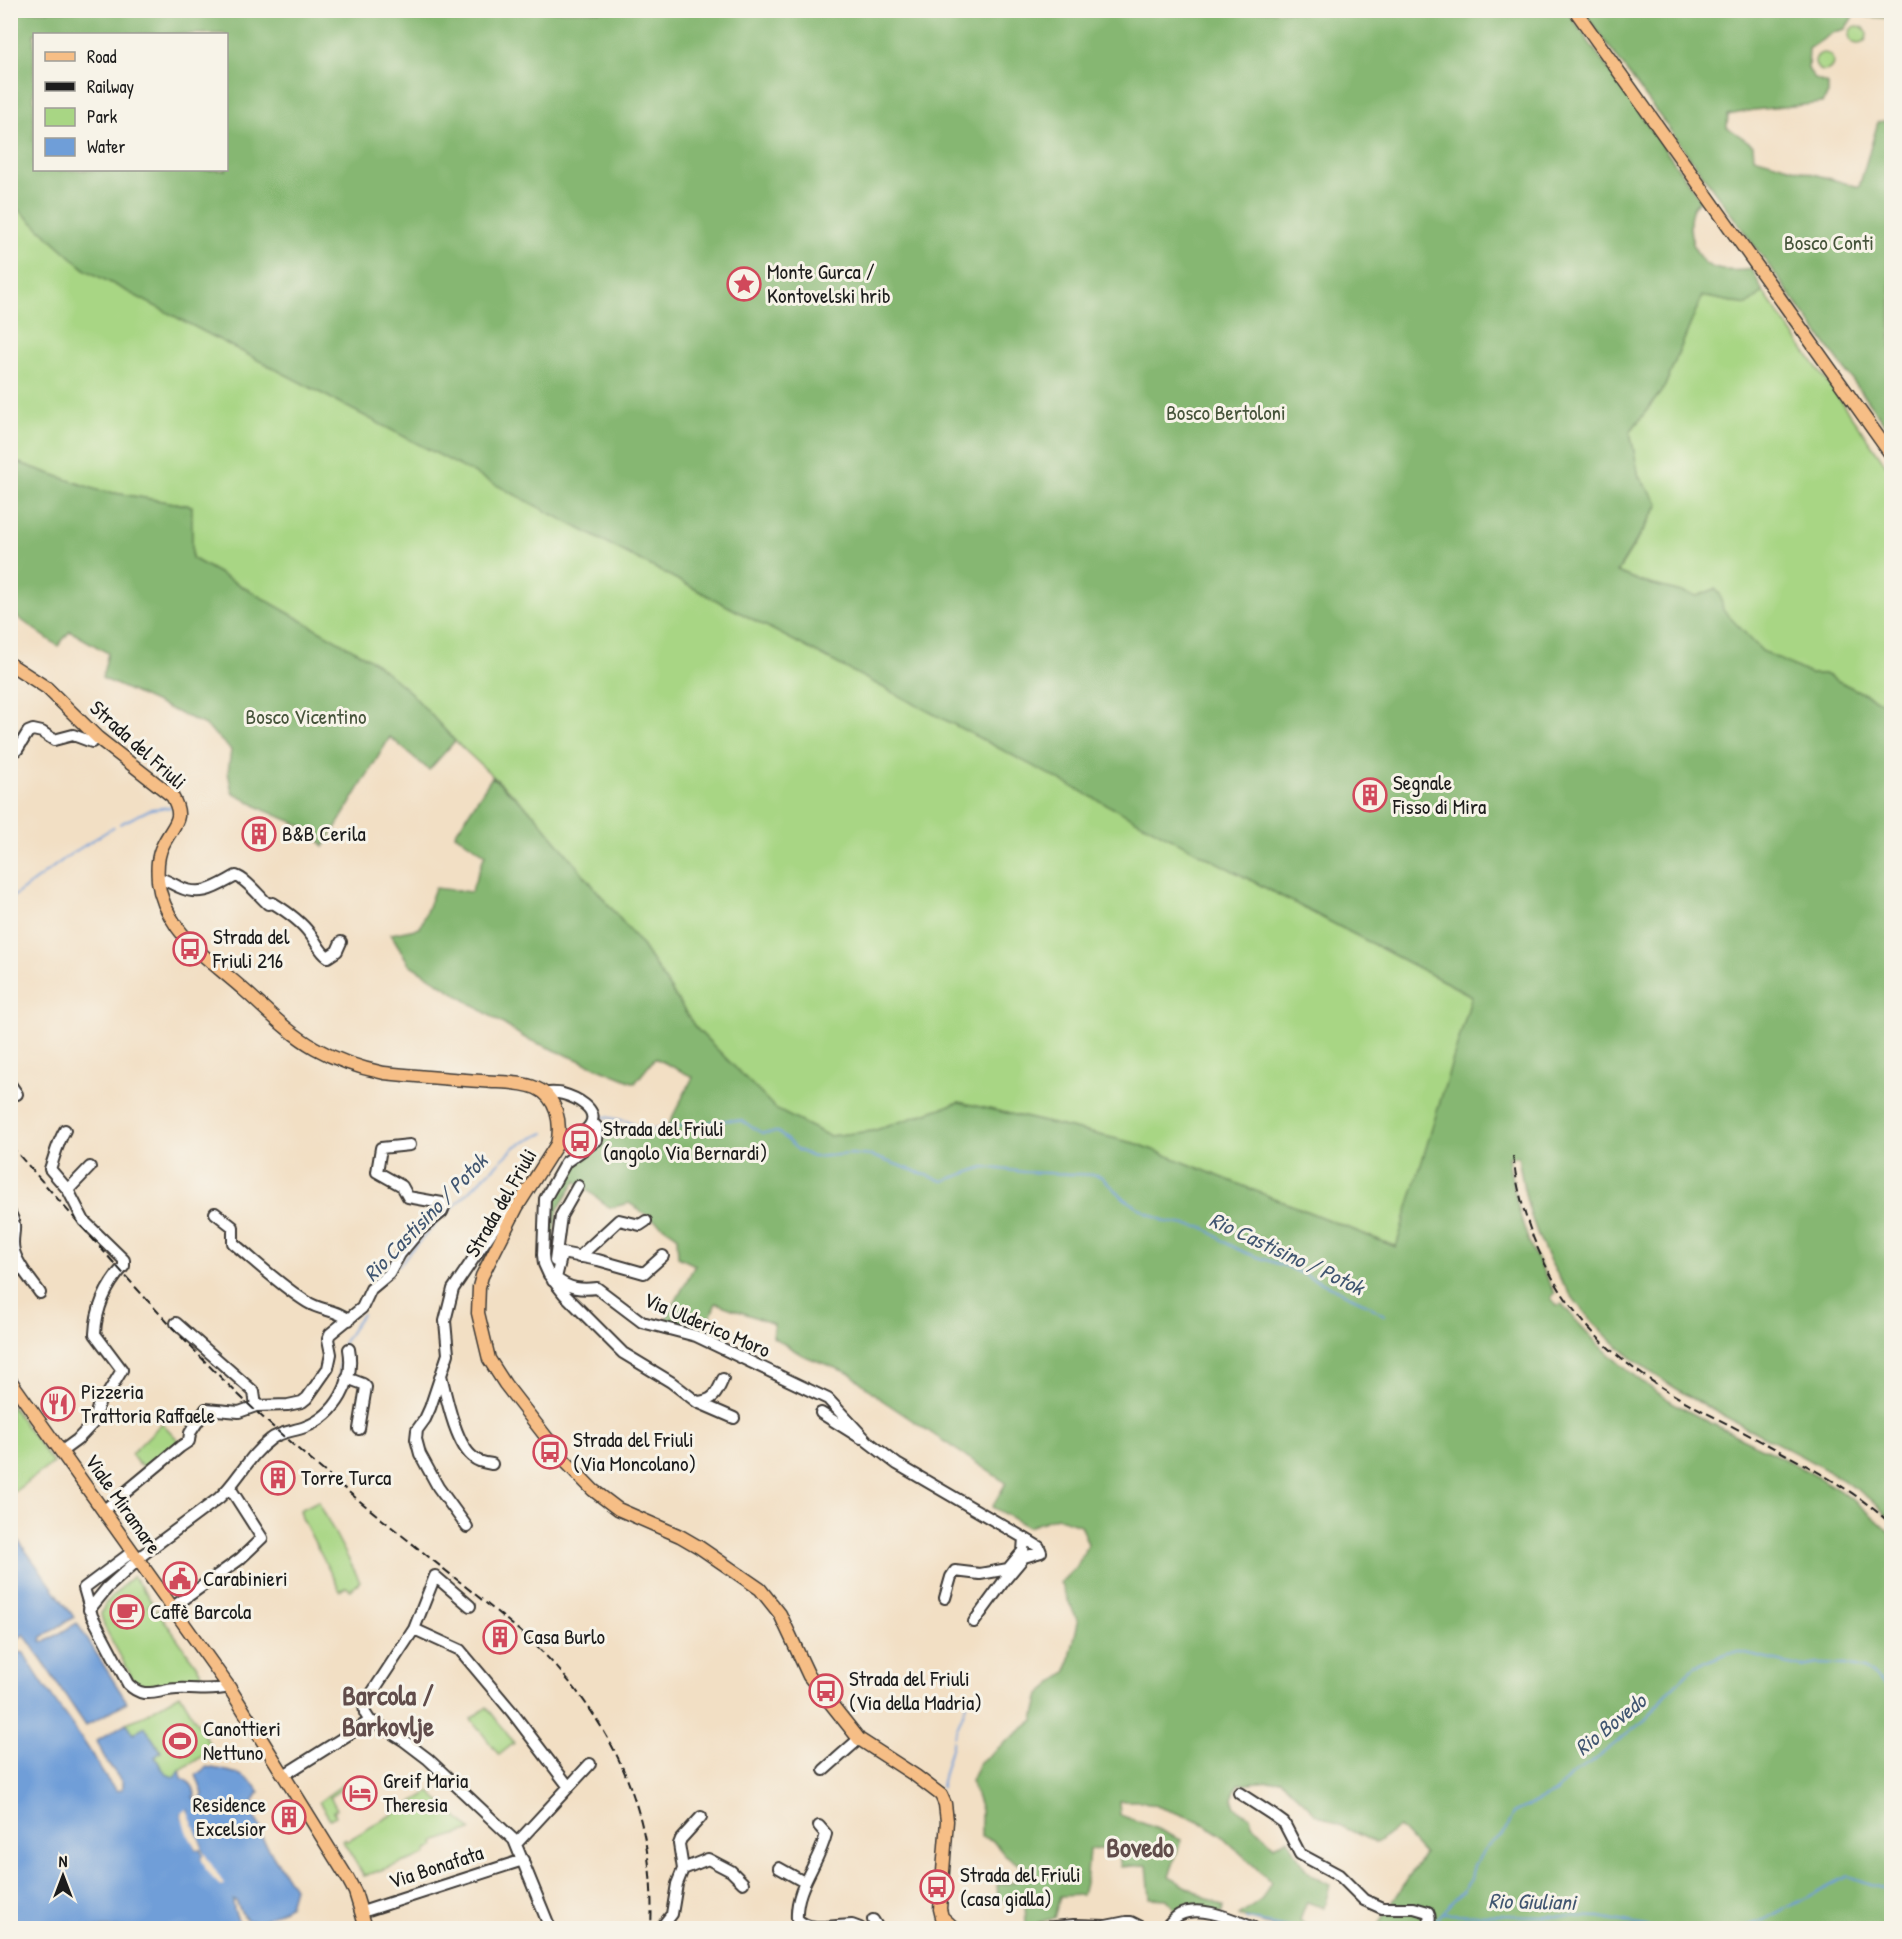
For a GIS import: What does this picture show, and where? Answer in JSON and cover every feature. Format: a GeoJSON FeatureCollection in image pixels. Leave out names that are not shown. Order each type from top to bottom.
{"type":"FeatureCollection","features":[{"type":"Feature","properties":{"kind":"main road"},"geometry":{"type":"LineString","coordinates":[[1575,10],[1892,456]]}},
{"type":"Feature","properties":{"kind":"main road","name":"Strada del Friuli"},"geometry":{"type":"LineString","coordinates":[[10,664],[47,688],[98,738],[172,796],[178,808],[176,824],[163,843],[158,856],[158,878],[163,899],[182,934],[280,1022],[313,1047],[343,1061],[384,1073],[512,1084],[535,1088],[544,1093],[550,1101],[558,1118],[560,1136],[557,1144],[517,1207],[490,1258],[479,1287],[480,1326],[486,1351],[494,1368],[564,1460],[593,1490],[618,1509],[689,1541],[760,1589],[780,1614],[809,1676],[859,1739],[936,1790],[944,1799],[947,1821],[940,1910],[942,1917],[954,1929]]}},
{"type":"Feature","properties":{"kind":"main road","name":"Viale Miramare"},"geometry":{"type":"LineString","coordinates":[[10,1380],[229,1687],[348,1879],[362,1912],[366,1929]]}},
{"type":"Feature","properties":{"kind":"street"},"geometry":{"type":"LineString","coordinates":[[17,750],[28,732],[33,730],[42,732],[54,740],[73,735],[92,742],[98,738]]}},
{"type":"Feature","properties":{"kind":"street"},"geometry":{"type":"LineString","coordinates":[[158,878],[197,892],[217,888],[237,876],[242,878],[268,904],[273,903],[286,911],[309,931],[328,957],[337,951],[341,942]]}},
{"type":"Feature","properties":{"kind":"street"},"geometry":{"type":"LineString","coordinates":[[10,1084],[17,1094]]}},
{"type":"Feature","properties":{"kind":"street"},"geometry":{"type":"LineString","coordinates":[[544,1093],[560,1093],[577,1098],[592,1113],[589,1128],[557,1144]]}},
{"type":"Feature","properties":{"kind":"street"},"geometry":{"type":"LineString","coordinates":[[592,1122],[598,1128],[597,1140],[566,1162],[545,1199],[544,1264],[553,1278],[623,1353],[671,1382],[697,1402],[734,1418]]}},
{"type":"Feature","properties":{"kind":"street"},"geometry":{"type":"LineString","coordinates":[[62,1451],[77,1440],[93,1423],[100,1401],[123,1370],[95,1334],[99,1306],[104,1294],[124,1266],[124,1260],[84,1221],[68,1190],[50,1169],[56,1154],[56,1146],[65,1130]]}},
{"type":"Feature","properties":{"kind":"street"},"geometry":{"type":"LineString","coordinates":[[104,1510],[186,1444],[206,1409],[239,1412],[256,1406],[297,1404],[307,1398],[328,1368],[331,1354],[328,1339],[330,1334],[362,1308],[371,1289],[389,1274],[400,1254],[420,1230],[442,1212],[444,1207],[442,1203],[408,1197],[402,1186],[377,1172],[381,1148],[410,1145]]}},
{"type":"Feature","properties":{"kind":"street"},"geometry":{"type":"LineString","coordinates":[[68,1190],[90,1167]]}},
{"type":"Feature","properties":{"kind":"street"},"geometry":{"type":"LineString","coordinates":[[553,1278],[561,1216],[578,1186]]}},
{"type":"Feature","properties":{"kind":"street"},"geometry":{"type":"LineString","coordinates":[[467,1527],[420,1454],[416,1439],[417,1430],[425,1419],[448,1354],[445,1321],[453,1289],[508,1206],[517,1207]]}},
{"type":"Feature","properties":{"kind":"street"},"geometry":{"type":"LineString","coordinates":[[10,1212],[15,1221],[13,1242],[15,1255],[40,1293]]}},
{"type":"Feature","properties":{"kind":"street"},"geometry":{"type":"LineString","coordinates":[[215,1213],[233,1227],[232,1243],[305,1301],[317,1307],[340,1312],[349,1320]]}},
{"type":"Feature","properties":{"kind":"street"},"geometry":{"type":"LineString","coordinates":[[553,1278],[562,1253],[579,1257],[619,1220],[640,1225],[646,1221]]}},
{"type":"Feature","properties":{"kind":"street","name":"Via Ulderico Moro"},"geometry":{"type":"LineString","coordinates":[[579,1257],[644,1273],[663,1256]]}},
{"type":"Feature","properties":{"kind":"street","name":"Via Ulderico Moro"},"geometry":{"type":"LineString","coordinates":[[553,1278],[577,1289],[597,1288],[642,1322],[696,1336],[828,1399],[867,1441]]}},
{"type":"Feature","properties":{"kind":"street"},"geometry":{"type":"LineString","coordinates":[[176,1323],[254,1392],[256,1406]]}},
{"type":"Feature","properties":{"kind":"street"},"geometry":{"type":"LineString","coordinates":[[229,1687],[218,1690],[177,1689],[155,1693],[143,1693],[134,1689],[128,1684],[89,1610],[84,1588],[136,1557],[219,1498],[230,1488],[240,1471],[272,1438],[316,1423],[326,1416],[341,1396],[351,1360],[349,1349]]}},
{"type":"Feature","properties":{"kind":"street"},"geometry":{"type":"LineString","coordinates":[[441,1375],[448,1407],[463,1445],[475,1460],[492,1464]]}},
{"type":"Feature","properties":{"kind":"street"},"geometry":{"type":"LineString","coordinates":[[347,1378],[366,1387],[359,1430]]}},
{"type":"Feature","properties":{"kind":"street","name":"Via Ulderico Moro"},"geometry":{"type":"LineString","coordinates":[[697,1402],[706,1402],[712,1398],[723,1379]]}},
{"type":"Feature","properties":{"kind":"street","name":"Via Ulderico Moro"},"geometry":{"type":"LineString","coordinates":[[821,1413],[867,1441],[897,1464],[1039,1547],[1041,1552],[1024,1557],[974,1622]]}},
{"type":"Feature","properties":{"kind":"street"},"geometry":{"type":"LineString","coordinates":[[173,1607],[240,1559],[262,1538],[230,1488]]}},
{"type":"Feature","properties":{"kind":"street"},"geometry":{"type":"LineString","coordinates":[[945,1598],[955,1571],[980,1574],[1008,1569],[1023,1551],[1024,1538]]}},
{"type":"Feature","properties":{"kind":"street"},"geometry":{"type":"LineString","coordinates":[[89,1610],[136,1557]]}},
{"type":"Feature","properties":{"kind":"street"},"geometry":{"type":"LineString","coordinates":[[470,1606],[435,1576],[414,1629],[364,1705],[365,1713],[370,1721],[403,1740],[428,1759],[507,1833],[516,1844],[550,1929]]}},
{"type":"Feature","properties":{"kind":"street"},"geometry":{"type":"LineString","coordinates":[[414,1629],[460,1650],[518,1719],[568,1787]]}},
{"type":"Feature","properties":{"kind":"street"},"geometry":{"type":"LineString","coordinates":[[284,1774],[370,1721]]}},
{"type":"Feature","properties":{"kind":"street"},"geometry":{"type":"LineString","coordinates":[[824,1770],[859,1739]]}},
{"type":"Feature","properties":{"kind":"street"},"geometry":{"type":"LineString","coordinates":[[516,1844],[590,1764]]}},
{"type":"Feature","properties":{"kind":"street"},"geometry":{"type":"LineString","coordinates":[[1239,1793],[1284,1823],[1300,1854],[1339,1875],[1364,1900],[1382,1908],[1413,1908],[1428,1912],[1430,1920],[1424,1929]]}},
{"type":"Feature","properties":{"kind":"street"},"geometry":{"type":"LineString","coordinates":[[661,1929],[672,1914],[676,1884],[683,1869],[679,1844],[701,1817]]}},
{"type":"Feature","properties":{"kind":"street"},"geometry":{"type":"LineString","coordinates":[[819,1826],[826,1834],[824,1846],[804,1882],[797,1919],[811,1926],[852,1925],[860,1929]]}},
{"type":"Feature","properties":{"kind":"street"},"geometry":{"type":"LineString","coordinates":[[683,1869],[708,1859],[731,1871],[743,1883]]}},
{"type":"Feature","properties":{"kind":"street","name":"Via Bonafata"},"geometry":{"type":"LineString","coordinates":[[362,1912],[523,1860]]}},
{"type":"Feature","properties":{"kind":"street"},"geometry":{"type":"LineString","coordinates":[[779,1868],[804,1882]]}},
{"type":"Feature","properties":{"kind":"street"},"geometry":{"type":"LineString","coordinates":[[1165,1929],[1177,1916],[1193,1912],[1218,1916],[1254,1929]]}},
{"type":"Feature","properties":{"kind":"street"},"geometry":{"type":"LineString","coordinates":[[1044,1928],[1066,1925],[1106,1926],[1131,1922],[1143,1929]]}},
{"type":"Feature","properties":{"kind":"green space","name":"Bosco Bertoloni"},"geometry":{"type":"Polygon","coordinates":[[[11,11],[1567,11],[1700,199],[1693,210],[1690,227],[1693,244],[1701,259],[1719,269],[1733,271],[1752,269],[1763,292],[1747,305],[1702,296],[1664,388],[1630,432],[1639,477],[1659,504],[1617,572],[1642,582],[1697,596],[1715,589],[1720,594],[1723,610],[1762,651],[1810,674],[1824,674],[1891,707],[1891,1520],[1872,1500],[1842,1480],[1684,1393],[1651,1372],[1620,1348],[1593,1322],[1569,1292],[1548,1258],[1532,1219],[1518,1157],[1508,1157],[1510,1169],[1527,1236],[1555,1293],[1551,1298],[1557,1306],[1562,1304],[1589,1335],[1634,1376],[1651,1388],[1712,1424],[1820,1478],[1869,1513],[1891,1534],[1891,1928],[1376,1928],[1424,1854],[1399,1827],[1376,1843],[1316,1814],[1281,1780],[1238,1784],[1232,1798],[1235,1807],[1250,1817],[1252,1824],[1274,1846],[1288,1838],[1309,1872],[1330,1885],[1324,1908],[1307,1902],[1300,1920],[1309,1928],[1278,1928],[1239,1916],[1262,1899],[1271,1882],[1221,1835],[1199,1821],[1142,1801],[1119,1801],[1120,1815],[1181,1840],[1169,1877],[1223,1907],[1222,1913],[1176,1912],[1167,1899],[1150,1898],[1147,1865],[1121,1867],[1117,1847],[1089,1849],[1087,1875],[1082,1895],[1060,1896],[1054,1918],[1026,1926],[1025,1901],[998,1900],[997,1885],[1015,1882],[1023,1868],[1003,1853],[992,1840],[981,1837],[981,1810],[971,1781],[979,1763],[1034,1720],[1040,1694],[1067,1671],[1078,1622],[1060,1583],[1077,1566],[1088,1544],[1080,1525],[1057,1517],[1028,1527],[992,1507],[1006,1483],[879,1398],[851,1374],[802,1355],[773,1337],[774,1324],[716,1303],[704,1331],[665,1321],[695,1265],[678,1257],[677,1236],[629,1203],[610,1208],[576,1181],[558,1209],[550,1261],[552,1212],[558,1189],[571,1168],[598,1146],[605,1137],[665,1131],[693,1077],[655,1058],[635,1083],[525,1038],[409,964],[391,934],[420,928],[435,888],[471,892],[485,854],[455,834],[492,777],[535,815],[643,947],[695,1027],[777,1110],[829,1136],[873,1131],[959,1102],[1138,1144],[1396,1247],[1472,996],[86,270],[11,203],[11,11]]]}},
{"type":"Feature","properties":{"kind":"green space","name":"Bosco Conti"},"geometry":{"type":"Polygon","coordinates":[[[1583,11],[1891,11],[1891,18],[1869,17],[1856,12],[1845,29],[1834,32],[1809,49],[1808,69],[1815,79],[1828,84],[1828,94],[1822,103],[1728,115],[1727,127],[1753,145],[1754,157],[1859,187],[1878,122],[1891,120],[1891,433],[1583,11]]]}},
{"type":"Feature","properties":{"kind":"green space"},"geometry":{"type":"Polygon","coordinates":[[[1858,26],[1865,28],[1867,35],[1865,42],[1858,44],[1851,42],[1849,35],[1851,28],[1858,26]]]}},
{"type":"Feature","properties":{"kind":"green space"},"geometry":{"type":"Polygon","coordinates":[[[1824,53],[1830,56],[1833,62],[1830,68],[1824,71],[1818,68],[1815,62],[1818,56],[1824,53]]]}},
{"type":"Feature","properties":{"kind":"green space"},"geometry":{"type":"Polygon","coordinates":[[[11,203],[86,270],[1472,996],[1397,1247],[1138,1144],[959,1102],[873,1131],[829,1136],[777,1110],[695,1027],[643,947],[535,815],[455,741],[410,692],[373,661],[192,558],[191,506],[97,490],[11,460],[11,203]]]}},
{"type":"Feature","properties":{"kind":"green space"},"geometry":{"type":"Polygon","coordinates":[[[1763,292],[1891,472],[1891,707],[1824,674],[1810,674],[1762,651],[1697,596],[1617,573],[1659,505],[1639,477],[1630,432],[1664,388],[1702,296],[1747,305],[1763,292]]]}},
{"type":"Feature","properties":{"kind":"green space","name":"Bosco Vicentino"},"geometry":{"type":"Polygon","coordinates":[[[11,460],[97,490],[192,506],[192,558],[373,661],[410,692],[455,741],[429,770],[390,737],[324,847],[310,829],[264,810],[232,792],[228,772],[231,750],[205,725],[102,678],[108,653],[70,631],[58,646],[13,614],[11,615],[11,460]]]}},
{"type":"Feature","properties":{"kind":"green space"},"geometry":{"type":"Polygon","coordinates":[[[10,1404],[53,1463],[11,1494],[10,1494],[10,1404]]]}},
{"type":"Feature","properties":{"kind":"green space"},"geometry":{"type":"Polygon","coordinates":[[[162,1423],[180,1442],[147,1471],[131,1454],[162,1423]]]}},
{"type":"Feature","properties":{"kind":"green space"},"geometry":{"type":"Polygon","coordinates":[[[318,1501],[360,1581],[351,1590],[346,1587],[340,1591],[302,1518],[300,1510],[318,1501]]]}},
{"type":"Feature","properties":{"kind":"green space"},"geometry":{"type":"Polygon","coordinates":[[[133,1576],[152,1602],[148,1606],[153,1612],[157,1610],[208,1682],[172,1682],[143,1688],[135,1683],[104,1626],[101,1614],[105,1604],[133,1576]]]}},
{"type":"Feature","properties":{"kind":"green space","name":"Canottieri Nettuno"},"geometry":{"type":"Polygon","coordinates":[[[180,1694],[213,1750],[180,1770],[175,1777],[165,1773],[161,1767],[155,1757],[161,1751],[145,1728],[132,1734],[126,1723],[180,1694]]]}},
{"type":"Feature","properties":{"kind":"green space"},"geometry":{"type":"Polygon","coordinates":[[[487,1707],[514,1743],[499,1755],[471,1719],[487,1707]]]}},
{"type":"Feature","properties":{"kind":"green space"},"geometry":{"type":"Polygon","coordinates":[[[346,1782],[348,1785],[330,1797],[337,1809],[334,1811],[336,1816],[330,1819],[319,1802],[346,1782]]]}},
{"type":"Feature","properties":{"kind":"green space"},"geometry":{"type":"Polygon","coordinates":[[[430,1792],[471,1830],[434,1842],[435,1846],[426,1851],[427,1854],[364,1876],[342,1840],[345,1838],[347,1841],[430,1792]]]}},
{"type":"Feature","properties":{"kind":"water"},"geometry":{"type":"Polygon","coordinates":[[[10,1529],[74,1617],[42,1637],[41,1641],[45,1642],[77,1623],[127,1702],[86,1726],[24,1634],[11,1644],[10,1529]]]}},
{"type":"Feature","properties":{"kind":"water"},"geometry":{"type":"Polygon","coordinates":[[[19,1652],[24,1653],[104,1775],[117,1791],[122,1789],[122,1782],[105,1759],[97,1741],[126,1723],[133,1734],[145,1727],[161,1752],[155,1757],[161,1767],[166,1773],[175,1777],[180,1770],[182,1778],[193,1787],[195,1795],[193,1797],[196,1800],[203,1794],[196,1775],[207,1767],[229,1771],[249,1780],[259,1792],[253,1802],[252,1810],[261,1828],[260,1835],[294,1888],[289,1906],[267,1918],[249,1921],[233,1900],[236,1916],[245,1928],[11,1928],[10,1657],[19,1652]],[[188,1810],[181,1814],[196,1849],[199,1848],[204,1855],[201,1858],[222,1887],[201,1848],[188,1810]]]}},
{"type":"Feature","properties":{"kind":"pier"},"geometry":{"type":"Polygon","coordinates":[[[187,1809],[201,1848],[224,1884],[221,1887],[207,1872],[201,1858],[204,1855],[200,1848],[196,1849],[186,1831],[181,1813],[187,1809]]]}},
{"type":"Feature","properties":{"kind":"waterway"},"geometry":{"type":"LineString","coordinates":[[120,824],[151,809],[172,807]]}},
{"type":"Feature","properties":{"kind":"waterway"},"geometry":{"type":"LineString","coordinates":[[10,899],[71,854],[114,827]]}},
{"type":"Feature","properties":{"kind":"waterway","name":"Rio Castisino / Potok"},"geometry":{"type":"LineString","coordinates":[[599,1116],[626,1121],[644,1130],[729,1120],[742,1121],[762,1133],[778,1132],[798,1150],[813,1157],[850,1154],[872,1156],[943,1181],[984,1167],[1024,1172],[1096,1175],[1102,1177],[1125,1199],[1147,1213],[1167,1222],[1205,1228],[1246,1253],[1290,1268],[1361,1301],[1384,1315]]}},
{"type":"Feature","properties":{"kind":"waterway","name":"Rio Castisino / Potok"},"geometry":{"type":"LineString","coordinates":[[445,1215],[516,1146],[544,1133]]}},
{"type":"Feature","properties":{"kind":"waterway","name":"Rio Castisino / Potok"},"geometry":{"type":"LineString","coordinates":[[399,1266],[437,1223]]}},
{"type":"Feature","properties":{"kind":"waterway","name":"Rio Castisino / Potok"},"geometry":{"type":"LineString","coordinates":[[339,1389],[340,1352],[362,1314]]}},
{"type":"Feature","properties":{"kind":"waterway","name":"Rio Bovedo"},"geometry":{"type":"LineString","coordinates":[[1434,1921],[1464,1889],[1471,1879],[1474,1865],[1488,1845],[1503,1835],[1513,1813],[1556,1792],[1572,1774],[1589,1764],[1645,1720],[1670,1690],[1695,1666],[1728,1653],[1737,1652],[1802,1667],[1818,1664],[1845,1665],[1863,1669],[1892,1689]]}},
{"type":"Feature","properties":{"kind":"waterway"},"geometry":{"type":"LineString","coordinates":[[954,1736],[968,1700]]}},
{"type":"Feature","properties":{"kind":"waterway"},"geometry":{"type":"LineString","coordinates":[[941,1787],[953,1740]]}},
{"type":"Feature","properties":{"kind":"waterway","name":"Rio Giuliani"},"geometry":{"type":"LineString","coordinates":[[1743,1928],[1766,1919],[1848,1876],[1892,1892]]}},
{"type":"Feature","properties":{"kind":"waterway","name":"Rio Giuliani"},"geometry":{"type":"LineString","coordinates":[[1443,1914],[1599,1917],[1655,1928]]}},
{"type":"Feature","properties":{"kind":"waterway","name":"Rio Bovedo"},"geometry":{"type":"LineString","coordinates":[[1246,1919],[1287,1927],[1314,1928]]}},
{"type":"Feature","properties":{"kind":"railway"},"geometry":{"type":"LineString","coordinates":[[10,1145],[153,1307],[243,1399],[310,1460],[521,1632],[552,1662],[579,1695],[602,1729],[621,1765],[636,1803],[646,1843],[651,1885],[651,1928]]}},
{"type":"Feature","properties":{"kind":"railway"},"geometry":{"type":"LineString","coordinates":[[1513,1156],[1527,1221],[1539,1251],[1571,1307],[1592,1332],[1616,1354],[1658,1385],[1689,1404],[1834,1481],[1892,1525]]}},
{"type":"Feature","properties":{"kind":"place","name":"Monte Gurca / Kontovelski hrib"},"geometry":{"type":"Point","coordinates":[744,284]}},
{"type":"Feature","properties":{"kind":"place","name":"Segnale Fisso di Mira"},"geometry":{"type":"Point","coordinates":[1370,795]}},
{"type":"Feature","properties":{"kind":"place","name":"B&B Cerila"},"geometry":{"type":"Point","coordinates":[259,834]}},
{"type":"Feature","properties":{"kind":"place","name":"Strada del Friuli 216"},"geometry":{"type":"Point","coordinates":[190,949]}},
{"type":"Feature","properties":{"kind":"place","name":"Strada del Friuli (angolo Via Bernardi)"},"geometry":{"type":"Point","coordinates":[580,1141]}},
{"type":"Feature","properties":{"kind":"place","name":"Pizzeria Trattoria Raffaele"},"geometry":{"type":"Point","coordinates":[58,1404]}},
{"type":"Feature","properties":{"kind":"place","name":"Strada del Friuli (Via Moncolano)"},"geometry":{"type":"Point","coordinates":[550,1452]}},
{"type":"Feature","properties":{"kind":"place","name":"Torre Turca"},"geometry":{"type":"Point","coordinates":[278,1478]}},
{"type":"Feature","properties":{"kind":"place","name":"Carabinieri"},"geometry":{"type":"Point","coordinates":[180,1579]}},
{"type":"Feature","properties":{"kind":"place","name":"Caffè Barcola"},"geometry":{"type":"Point","coordinates":[127,1612]}},
{"type":"Feature","properties":{"kind":"place","name":"Casa Burlo"},"geometry":{"type":"Point","coordinates":[500,1637]}},
{"type":"Feature","properties":{"kind":"place","name":"Strada del Friuli (Via della Madria)"},"geometry":{"type":"Point","coordinates":[826,1691]}},
{"type":"Feature","properties":{"kind":"place","name":"Canottieri Nettuno"},"geometry":{"type":"Point","coordinates":[180,1741]}},
{"type":"Feature","properties":{"kind":"place","name":"Greif Maria Theresia"},"geometry":{"type":"Point","coordinates":[360,1793]}},
{"type":"Feature","properties":{"kind":"place","name":"Residence Excelsior"},"geometry":{"type":"Point","coordinates":[289,1817]}},
{"type":"Feature","properties":{"kind":"place","name":"Strada del Friuli (casa gialla)"},"geometry":{"type":"Point","coordinates":[937,1887]}},
{"type":"Feature","properties":{"kind":"district","name":"Barcola / Barkovlje"},"geometry":{"type":"Point","coordinates":[388,1712]}},
{"type":"Feature","properties":{"kind":"district","name":"Bovedo"},"geometry":{"type":"Point","coordinates":[1140,1848]}}]}
